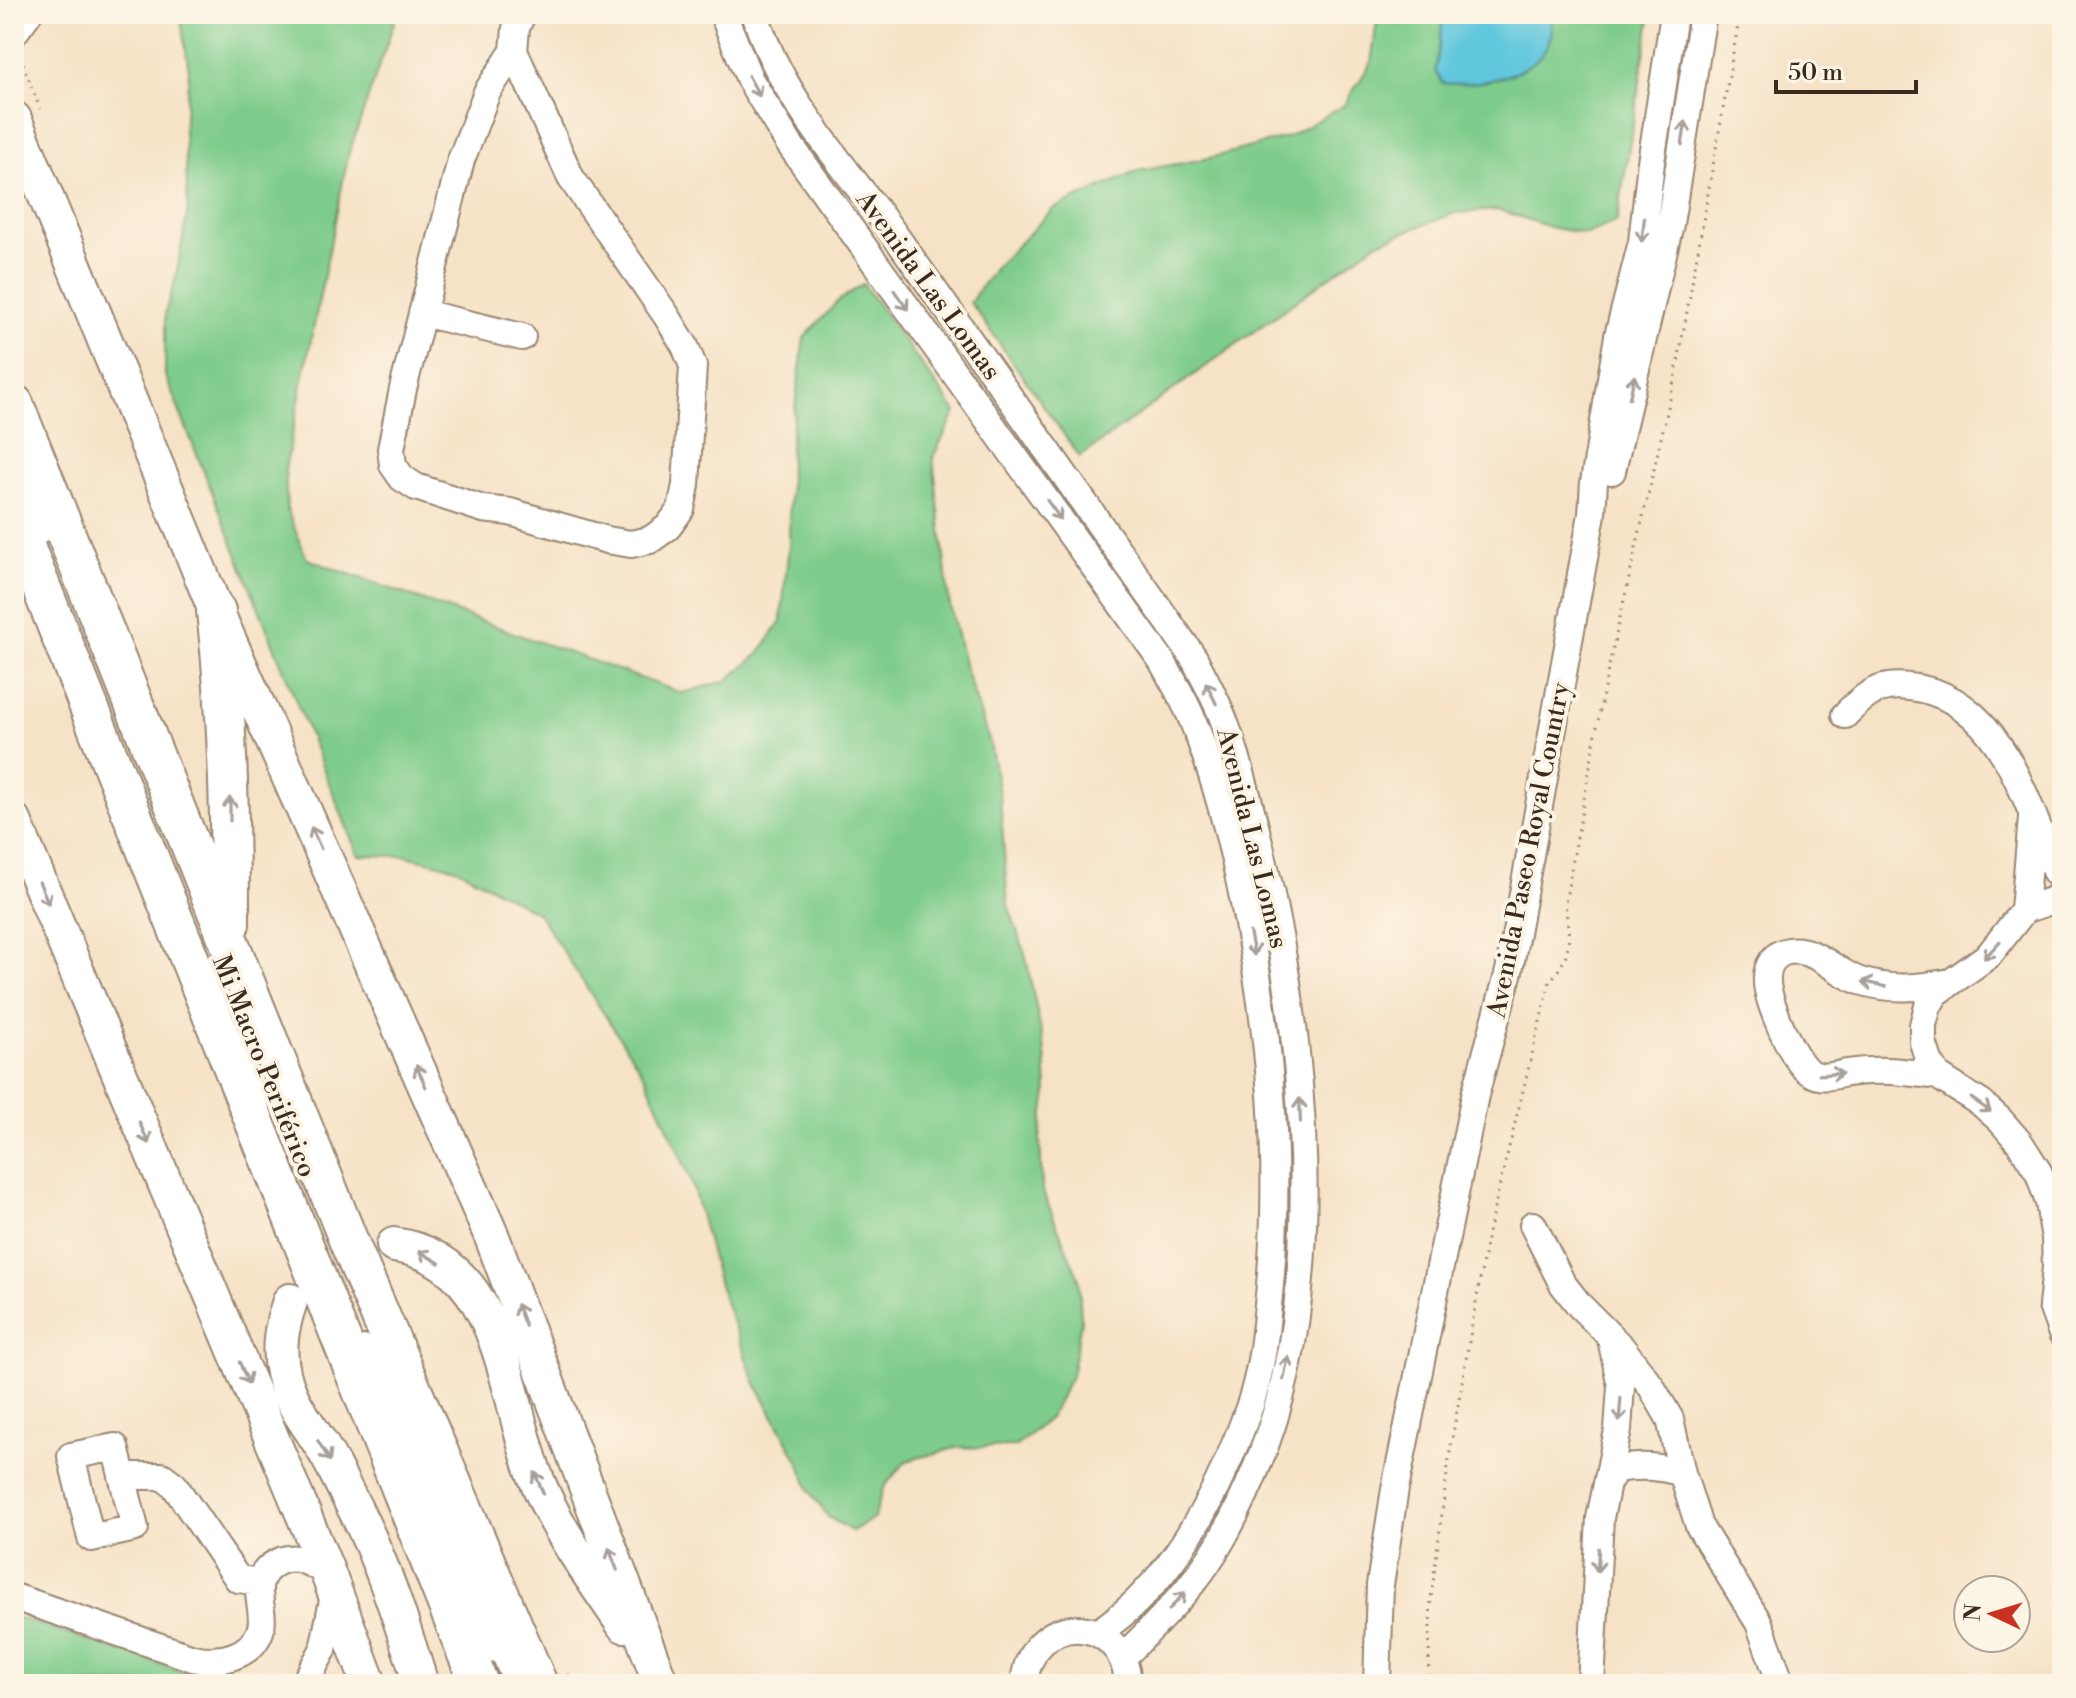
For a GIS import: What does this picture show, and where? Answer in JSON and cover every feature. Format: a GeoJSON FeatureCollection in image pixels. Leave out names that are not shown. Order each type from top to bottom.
{"type":"FeatureCollection","features":[{"type":"Feature","properties":{"kind":"highway"},"geometry":{"type":"LineString","coordinates":[[14,404],[351,1247],[553,1679]]}},
{"type":"Feature","properties":{"kind":"highway"},"geometry":{"type":"LineString","coordinates":[[14,519],[479,1684]]}},
{"type":"Feature","properties":{"kind":"highway"},"geometry":{"type":"LineString","coordinates":[[216,611],[230,787],[230,943]]}},
{"type":"Feature","properties":{"kind":"main road"},"geometry":{"type":"LineString","coordinates":[[14,119],[216,611],[492,1237],[657,1675]]}},
{"type":"Feature","properties":{"kind":"main road"},"geometry":{"type":"LineString","coordinates":[[14,821],[331,1580],[369,1684]]}},
{"type":"Feature","properties":{"kind":"main road"},"geometry":{"type":"LineString","coordinates":[[394,1245],[425,1253],[453,1272],[487,1315],[538,1483],[590,1576],[657,1675]]}},
{"type":"Feature","properties":{"kind":"main road"},"geometry":{"type":"LineString","coordinates":[[290,1301],[281,1326],[279,1350],[282,1373],[292,1403],[325,1451],[361,1521],[400,1616],[421,1684]]}},
{"type":"Feature","properties":{"kind":"street"},"geometry":{"type":"LineString","coordinates":[[14,33],[28,14]]}},
{"type":"Feature","properties":{"kind":"street","name":"Avenida Las Lomas"},"geometry":{"type":"LineString","coordinates":[[723,14],[750,80],[788,142],[1162,661],[1189,712],[1218,793],[1242,891],[1261,991],[1272,1091],[1276,1175],[1265,1330],[1251,1402],[1199,1519],[1166,1568],[1135,1603],[1098,1633]]}},
{"type":"Feature","properties":{"kind":"street","name":"Avenida Las Lomas"},"geometry":{"type":"LineString","coordinates":[[755,14],[777,67],[810,122],[888,226],[1194,658],[1223,717],[1248,799],[1272,897],[1288,984],[1300,1089],[1303,1178],[1294,1331],[1278,1407],[1258,1465],[1224,1535],[1192,1585],[1123,1657]]}},
{"type":"Feature","properties":{"kind":"street","name":"Avenida Paseo Royal Country"},"geometry":{"type":"LineString","coordinates":[[1377,1684],[1380,1585],[1395,1489],[1471,1111],[1509,971],[1592,514],[1594,482],[1618,336],[1642,242],[1674,14]]}},
{"type":"Feature","properties":{"kind":"street"},"geometry":{"type":"LineString","coordinates":[[1592,514],[1610,479],[1670,224],[1703,14]]}},
{"type":"Feature","properties":{"kind":"street"},"geometry":{"type":"LineString","coordinates":[[516,27],[571,178],[666,315],[693,366],[686,485],[681,509],[668,527],[650,540],[631,544],[607,540],[510,512],[483,509],[416,487],[402,478],[393,465],[391,449],[403,389],[461,160],[516,27]]}},
{"type":"Feature","properties":{"kind":"street"},"geometry":{"type":"LineString","coordinates":[[788,142],[810,122]]}},
{"type":"Feature","properties":{"kind":"street"},"geometry":{"type":"LineString","coordinates":[[422,313],[522,337]]}},
{"type":"Feature","properties":{"kind":"street","name":"Mi Macro Periférico"},"geometry":{"type":"LineString","coordinates":[[14,448],[517,1684]]}},
{"type":"Feature","properties":{"kind":"street","name":"Mi Macro Periférico"},"geometry":{"type":"LineString","coordinates":[[14,482],[341,1294],[420,1477],[503,1684]]}},
{"type":"Feature","properties":{"kind":"street"},"geometry":{"type":"LineString","coordinates":[[1845,715],[1864,696],[1883,686],[1908,686],[1934,691],[1960,705],[1988,731],[2010,762],[2055,871],[2062,880]]}},
{"type":"Feature","properties":{"kind":"street"},"geometry":{"type":"LineString","coordinates":[[2032,818],[2024,910],[1989,955],[1936,993],[1928,1006],[1923,1042],[1938,1076],[1982,1104],[2000,1120],[2020,1143],[2039,1173],[2049,1203],[2055,1238],[2052,1306],[2062,1334]]}},
{"type":"Feature","properties":{"kind":"street"},"geometry":{"type":"LineString","coordinates":[[2024,910],[2056,899],[2062,900]]}},
{"type":"Feature","properties":{"kind":"street"},"geometry":{"type":"LineString","coordinates":[[1938,1076],[1886,1071],[1825,1077],[1811,1073],[1798,1062],[1786,1040],[1767,982],[1771,960],[1780,953],[1794,950],[1809,952],[1858,981],[1885,987],[1914,989],[1951,982]]}},
{"type":"Feature","properties":{"kind":"street"},"geometry":{"type":"LineString","coordinates":[[1533,1225],[1562,1283],[1651,1386],[1670,1419],[1682,1473],[1699,1526],[1759,1623],[1781,1684]]}},
{"type":"Feature","properties":{"kind":"street"},"geometry":{"type":"LineString","coordinates":[[1591,1684],[1600,1518],[1618,1430],[1621,1386],[1611,1337]]}},
{"type":"Feature","properties":{"kind":"street"},"geometry":{"type":"LineString","coordinates":[[1607,1483],[1616,1469],[1637,1465],[1661,1466],[1682,1473]]}},
{"type":"Feature","properties":{"kind":"street"},"geometry":{"type":"LineString","coordinates":[[122,1476],[162,1476],[174,1485],[238,1579],[260,1582]]}},
{"type":"Feature","properties":{"kind":"street"},"geometry":{"type":"LineString","coordinates":[[14,1597],[206,1661],[237,1655],[257,1638],[262,1626],[260,1582],[263,1574],[282,1560],[295,1558],[331,1580],[323,1650],[308,1680]]}},
{"type":"Feature","properties":{"kind":"street"},"geometry":{"type":"LineString","coordinates":[[1024,1684],[1025,1669],[1031,1654],[1041,1642],[1068,1629],[1083,1629],[1098,1633],[1113,1643],[1123,1657],[1128,1684]]}},
{"type":"Feature","properties":{"kind":"path"},"geometry":{"type":"LineString","coordinates":[[1428,1684],[1431,1598],[1448,1466],[1488,1233],[1550,981],[1566,963],[1569,928],[1565,904],[1605,683],[1676,373],[1740,14]]}},
{"type":"Feature","properties":{"kind":"path"},"geometry":{"type":"LineString","coordinates":[[553,1679],[572,1684]]}},
{"type":"Feature","properties":{"kind":"green space"},"geometry":{"type":"Polygon","coordinates":[[[180,14],[397,14],[348,156],[285,469],[287,510],[307,559],[682,693],[726,681],[759,654],[781,621],[789,545],[790,446],[804,338],[837,302],[863,284],[956,412],[933,457],[949,601],[965,668],[990,743],[1000,798],[1008,905],[1025,953],[1045,1051],[1047,1093],[1040,1138],[1042,1190],[1079,1279],[1081,1322],[1071,1376],[1050,1417],[1016,1446],[955,1448],[906,1461],[884,1487],[874,1518],[852,1531],[828,1517],[809,1490],[800,1464],[755,1382],[719,1285],[691,1180],[646,1078],[538,913],[456,868],[406,856],[358,855],[165,375],[165,313],[176,277],[188,209],[184,128],[189,70],[180,14]]]}},
{"type":"Feature","properties":{"kind":"green space"},"geometry":{"type":"Polygon","coordinates":[[[1378,14],[1651,14],[1617,221],[1587,234],[1553,228],[1499,210],[1455,213],[1378,242],[1080,457],[970,302],[995,268],[1053,209],[1138,171],[1210,158],[1288,137],[1344,105],[1371,63],[1378,14]]]}},
{"type":"Feature","properties":{"kind":"green space"},"geometry":{"type":"Polygon","coordinates":[[[14,1616],[185,1672],[181,1684],[14,1684],[14,1616]]]}},
{"type":"Feature","properties":{"kind":"water"},"geometry":{"type":"Polygon","coordinates":[[[1445,14],[1550,14],[1551,34],[1545,50],[1517,72],[1479,82],[1442,83],[1435,70],[1445,14]]]}}]}
